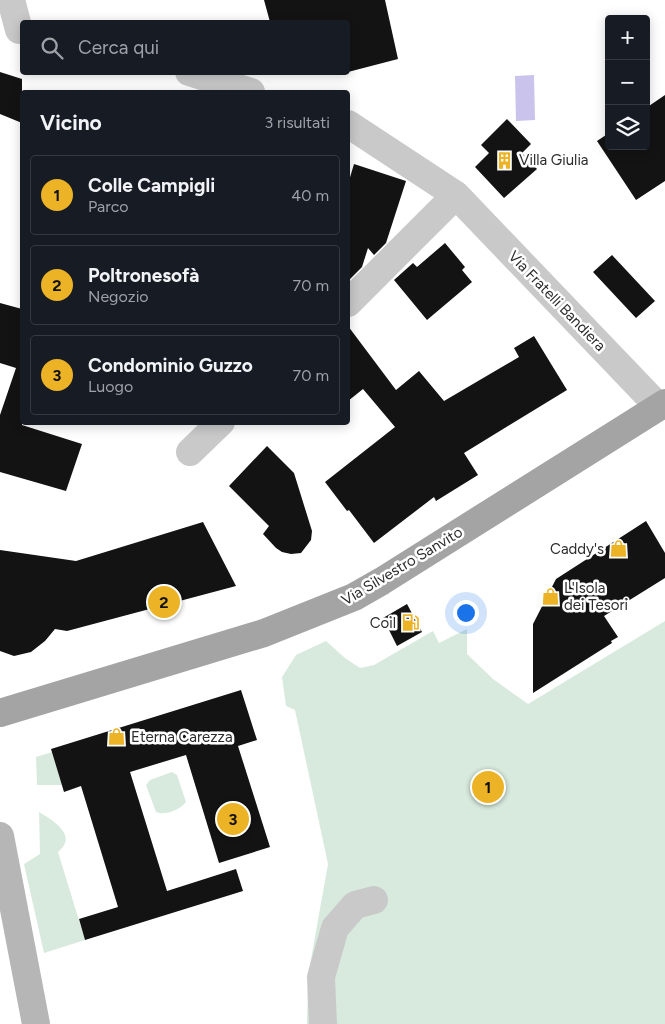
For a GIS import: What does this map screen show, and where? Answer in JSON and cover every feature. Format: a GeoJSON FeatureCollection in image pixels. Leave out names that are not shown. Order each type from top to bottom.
{"type":"FeatureCollection","features":[{"type":"Feature","properties":{"kind":"main road","name":"Via Silvestro Sanvito"},"geometry":{"type":"LineString","coordinates":[[0,713],[264,633],[354,597],[662,405]]}},
{"type":"Feature","properties":{"kind":"street"},"geometry":{"type":"LineString","coordinates":[[11,0],[14,31]]}},
{"type":"Feature","properties":{"kind":"street"},"geometry":{"type":"LineString","coordinates":[[198,75],[245,90]]}},
{"type":"Feature","properties":{"kind":"street","name":"Via Fratelli Bandiera"},"geometry":{"type":"LineString","coordinates":[[350,125],[456,195],[662,405]]}},
{"type":"Feature","properties":{"kind":"street"},"geometry":{"type":"LineString","coordinates":[[350,301],[456,195]]}},
{"type":"Feature","properties":{"kind":"street"},"geometry":{"type":"LineString","coordinates":[[190,452],[218,425]]}},
{"type":"Feature","properties":{"kind":"street"},"geometry":{"type":"LineString","coordinates":[[0,836],[36,1024]]}},
{"type":"Feature","properties":{"kind":"street"},"geometry":{"type":"LineString","coordinates":[[323,1024],[321,977],[334,928],[355,905],[374,900]]}},
{"type":"Feature","properties":{"kind":"green space"},"geometry":{"type":"Polygon","coordinates":[[[665,621],[665,1024],[307,1024],[308,976],[328,864],[295,710],[286,706],[282,677],[296,655],[326,641],[360,668],[374,665],[433,631],[439,643],[467,629],[467,654],[493,679],[528,704],[665,621]]]}},
{"type":"Feature","properties":{"kind":"green space"},"geometry":{"type":"Polygon","coordinates":[[[52,752],[62,785],[37,785],[36,757],[52,752]]]}},
{"type":"Feature","properties":{"kind":"green space"},"geometry":{"type":"Polygon","coordinates":[[[172,772],[177,775],[186,802],[172,812],[156,812],[146,785],[150,780],[172,772]]]}},
{"type":"Feature","properties":{"kind":"green space"},"geometry":{"type":"Polygon","coordinates":[[[39,812],[56,824],[65,834],[64,846],[58,852],[85,940],[44,953],[24,864],[40,854],[39,812]]]}},
{"type":"Feature","properties":{"kind":"shaded area"},"geometry":{"type":"Polygon","coordinates":[[[534,75],[535,120],[516,121],[515,76],[534,75]]]}},
{"type":"Feature","properties":{"kind":"building"},"geometry":{"type":"Polygon","coordinates":[[[264,0],[385,0],[398,59],[350,71],[350,20],[269,20],[264,0]]]}},
{"type":"Feature","properties":{"kind":"building"},"geometry":{"type":"Polygon","coordinates":[[[0,72],[22,79],[22,90],[20,90],[20,122],[0,114],[0,72]]]}},
{"type":"Feature","properties":{"kind":"building"},"geometry":{"type":"Polygon","coordinates":[[[665,95],[665,181],[636,200],[597,141],[605,136],[605,150],[650,150],[650,105],[665,95]]]}},
{"type":"Feature","properties":{"kind":"building","name":"Villa Giulia"},"geometry":{"type":"Polygon","coordinates":[[[507,119],[531,144],[522,153],[537,169],[504,198],[475,167],[489,153],[481,145],[507,119]]]}},
{"type":"Feature","properties":{"kind":"building"},"geometry":{"type":"Polygon","coordinates":[[[354,164],[406,181],[386,243],[374,255],[368,248],[362,267],[350,279],[350,177],[354,164]]]}},
{"type":"Feature","properties":{"kind":"building"},"geometry":{"type":"Polygon","coordinates":[[[445,243],[465,267],[462,270],[472,282],[427,320],[394,280],[413,263],[417,267],[445,243]]]}},
{"type":"Feature","properties":{"kind":"building"},"geometry":{"type":"Polygon","coordinates":[[[612,255],[655,301],[636,318],[593,272],[612,255]]]}},
{"type":"Feature","properties":{"kind":"building"},"geometry":{"type":"Polygon","coordinates":[[[0,303],[20,308],[20,425],[82,444],[66,491],[0,472],[0,415],[16,368],[0,363],[0,303]]]}},
{"type":"Feature","properties":{"kind":"building"},"geometry":{"type":"Polygon","coordinates":[[[350,329],[396,390],[419,371],[444,401],[519,357],[514,348],[534,336],[567,390],[464,453],[478,475],[436,501],[434,497],[374,543],[325,482],[395,427],[363,389],[350,399],[350,329]]]}},
{"type":"Feature","properties":{"kind":"building"},"geometry":{"type":"Polygon","coordinates":[[[267,446],[294,473],[312,531],[311,540],[301,553],[291,554],[276,548],[263,534],[269,526],[229,486],[267,446]]]}},
{"type":"Feature","properties":{"kind":"building"},"geometry":{"type":"Polygon","coordinates":[[[646,521],[665,553],[665,578],[604,616],[618,637],[611,641],[612,643],[533,693],[533,624],[556,579],[646,521]]]}},
{"type":"Feature","properties":{"kind":"building"},"geometry":{"type":"Polygon","coordinates":[[[203,522],[236,586],[67,631],[55,629],[45,641],[31,652],[14,656],[0,651],[0,550],[76,561],[203,522]]]}},
{"type":"Feature","properties":{"kind":"building"},"geometry":{"type":"Polygon","coordinates":[[[407,604],[422,632],[397,646],[383,618],[407,604]]]}},
{"type":"Feature","properties":{"kind":"building"},"geometry":{"type":"Polygon","coordinates":[[[241,690],[257,740],[238,746],[270,847],[219,863],[186,755],[130,772],[167,891],[236,869],[243,891],[85,940],[79,919],[118,907],[81,786],[64,792],[51,749],[241,690]]]}},
{"type":"Feature","properties":{"kind":"place","name":"Villa Giulia"},"geometry":{"type":"Point","coordinates":[505,160]}},
{"type":"Feature","properties":{"kind":"place","name":"Caddy's"},"geometry":{"type":"Point","coordinates":[618,549]}},
{"type":"Feature","properties":{"kind":"place","name":"L'Isola dei Tesori"},"geometry":{"type":"Point","coordinates":[550,597]}},
{"type":"Feature","properties":{"kind":"place","name":"Poltronesofà"},"geometry":{"type":"Point","coordinates":[164,602]}},
{"type":"Feature","properties":{"kind":"place","name":"Coil"},"geometry":{"type":"Point","coordinates":[410,623]}},
{"type":"Feature","properties":{"kind":"place","name":"Eterna Carezza"},"geometry":{"type":"Point","coordinates":[117,737]}},
{"type":"Feature","properties":{"kind":"place","name":"Colle Campigli"},"geometry":{"type":"Point","coordinates":[488,787]}},
{"type":"Feature","properties":{"kind":"place","name":"Condominio Guzzo"},"geometry":{"type":"Point","coordinates":[233,819]}}]}
